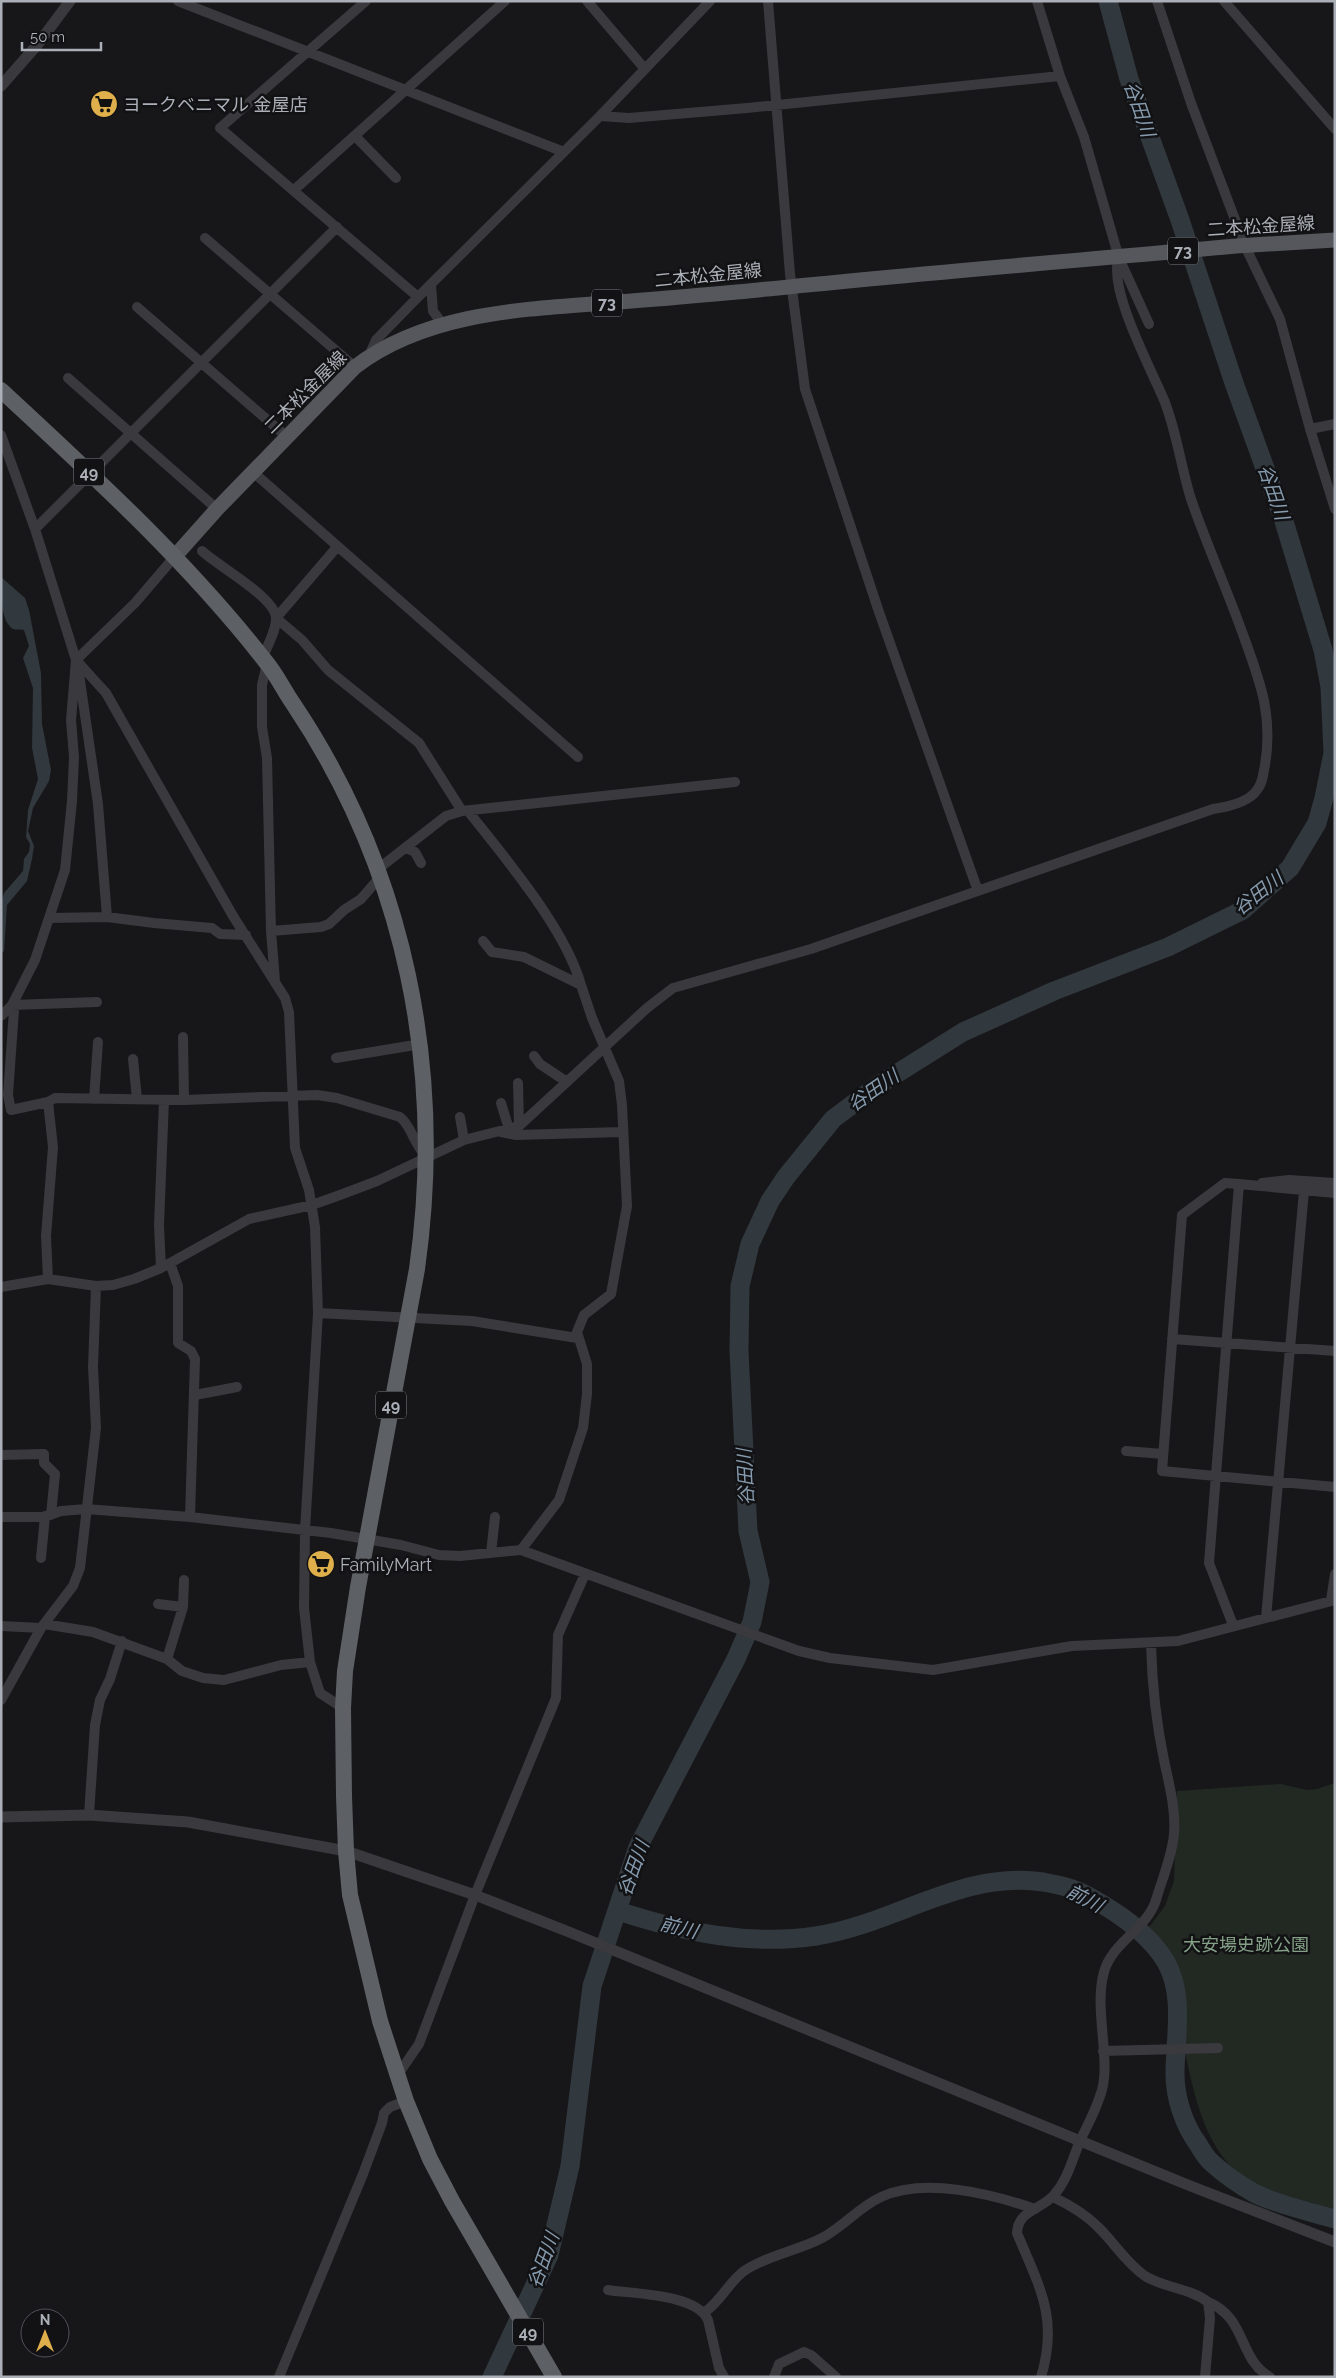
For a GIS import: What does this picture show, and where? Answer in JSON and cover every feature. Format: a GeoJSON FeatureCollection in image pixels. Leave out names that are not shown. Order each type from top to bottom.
{"type":"FeatureCollection","features":[{"type":"Feature","properties":{"kind":"highway","name":"49"},"geometry":{"type":"LineString","coordinates":[[1,390],[176,555],[265,660],[340,783],[366,838],[379,873],[408,979],[421,1044],[426,1156],[424,1222],[348,1651],[343,1708],[346,1851],[350,1895],[360,1944],[380,2020],[399,2074],[406,2101],[434,2167],[554,2376]]}},
{"type":"Feature","properties":{"kind":"main road","name":"二本松金屋線"},"geometry":{"type":"LineString","coordinates":[[176,555],[217,509],[355,367],[369,356],[393,344],[443,324],[469,318],[522,311],[1240,246],[1335,240]]}},
{"type":"Feature","properties":{"kind":"street"},"geometry":{"type":"LineString","coordinates":[[1,86],[44,37],[70,1]]}},
{"type":"Feature","properties":{"kind":"street"},"geometry":{"type":"LineString","coordinates":[[178,1],[406,92],[564,152]]}},
{"type":"Feature","properties":{"kind":"street"},"geometry":{"type":"LineString","coordinates":[[366,1],[220,128],[418,296]]}},
{"type":"Feature","properties":{"kind":"street"},"geometry":{"type":"LineString","coordinates":[[294,190],[356,137],[505,1]]}},
{"type":"Feature","properties":{"kind":"street"},"geometry":{"type":"LineString","coordinates":[[587,1],[644,68]]}},
{"type":"Feature","properties":{"kind":"street"},"geometry":{"type":"LineString","coordinates":[[369,356],[376,340],[418,296],[600,116],[710,1]]}},
{"type":"Feature","properties":{"kind":"street"},"geometry":{"type":"LineString","coordinates":[[768,1],[791,286],[805,389],[879,612],[978,891]]}},
{"type":"Feature","properties":{"kind":"street"},"geometry":{"type":"LineString","coordinates":[[1037,1],[1060,76],[1084,138],[1149,324]]}},
{"type":"Feature","properties":{"kind":"street"},"geometry":{"type":"LineString","coordinates":[[1157,1],[1240,246],[1280,319],[1310,430],[1335,509]]}},
{"type":"Feature","properties":{"kind":"street"},"geometry":{"type":"LineString","coordinates":[[1224,1],[1335,129]]}},
{"type":"Feature","properties":{"kind":"street"},"geometry":{"type":"LineString","coordinates":[[600,116],[629,118],[1060,76]]}},
{"type":"Feature","properties":{"kind":"street"},"geometry":{"type":"LineString","coordinates":[[356,137],[396,178]]}},
{"type":"Feature","properties":{"kind":"street"},"geometry":{"type":"LineString","coordinates":[[35,529],[338,227]]}},
{"type":"Feature","properties":{"kind":"street"},"geometry":{"type":"LineString","coordinates":[[204,238],[355,367]]}},
{"type":"Feature","properties":{"kind":"street"},"geometry":{"type":"LineString","coordinates":[[1,1287],[48,1279],[96,1286],[124,1282],[165,1266],[249,1219],[312,1205],[377,1181],[426,1156],[464,1140],[509,1129],[567,1082],[647,1008],[673,988],[811,949],[1213,809],[1228,806],[1257,792],[1262,781],[1268,748],[1268,722],[1264,692],[1226,586],[1192,502],[1165,402],[1124,306],[1116,268],[1124,257]]}},
{"type":"Feature","properties":{"kind":"street"},"geometry":{"type":"LineString","coordinates":[[431,285],[433,311],[443,324]]}},
{"type":"Feature","properties":{"kind":"street"},"geometry":{"type":"LineString","coordinates":[[137,307],[201,365],[287,437]]}},
{"type":"Feature","properties":{"kind":"street"},"geometry":{"type":"LineString","coordinates":[[68,378],[217,509]]}},
{"type":"Feature","properties":{"kind":"street"},"geometry":{"type":"LineString","coordinates":[[1310,430],[1335,424]]}},
{"type":"Feature","properties":{"kind":"street"},"geometry":{"type":"LineString","coordinates":[[1,435],[35,529],[76,660],[83,692],[98,804],[107,917]]}},
{"type":"Feature","properties":{"kind":"street"},"geometry":{"type":"LineString","coordinates":[[253,472],[578,757]]}},
{"type":"Feature","properties":{"kind":"street"},"geometry":{"type":"LineString","coordinates":[[276,618],[337,547]]}},
{"type":"Feature","properties":{"kind":"street"},"geometry":{"type":"LineString","coordinates":[[202,551],[216,564],[244,581],[252,590],[271,604],[276,618],[265,660],[262,685],[262,727],[267,758],[271,932],[275,982]]}},
{"type":"Feature","properties":{"kind":"street"},"geometry":{"type":"LineString","coordinates":[[1,1016],[12,1005],[35,960],[65,870],[73,792],[74,757],[71,720],[76,660],[135,602],[176,555]]}},
{"type":"Feature","properties":{"kind":"street"},"geometry":{"type":"LineString","coordinates":[[276,618],[302,640],[328,670],[389,717],[418,743],[465,811],[540,907],[575,964],[592,1018],[619,1081],[627,1206],[615,1279],[611,1294],[582,1318],[578,1327],[577,1338],[587,1364],[587,1394],[583,1428],[559,1500],[521,1550]]}},
{"type":"Feature","properties":{"kind":"street"},"geometry":{"type":"LineString","coordinates":[[76,660],[106,693],[246,936],[285,998],[289,1012],[295,1148],[312,1205],[318,1313],[305,1530],[304,1608],[310,1662],[320,1693],[343,1708]]}},
{"type":"Feature","properties":{"kind":"street"},"geometry":{"type":"LineString","coordinates":[[271,932],[321,927],[329,924],[361,899],[379,873],[406,848],[446,816],[465,811],[735,782]]}},
{"type":"Feature","properties":{"kind":"street"},"geometry":{"type":"LineString","coordinates":[[406,848],[415,852],[421,863]]}},
{"type":"Feature","properties":{"kind":"street"},"geometry":{"type":"LineString","coordinates":[[49,918],[107,917],[212,928],[220,934],[246,936]]}},
{"type":"Feature","properties":{"kind":"street"},"geometry":{"type":"LineString","coordinates":[[483,940],[492,952],[524,957],[581,985]]}},
{"type":"Feature","properties":{"kind":"street"},"geometry":{"type":"LineString","coordinates":[[12,1005],[97,1002]]}},
{"type":"Feature","properties":{"kind":"street"},"geometry":{"type":"LineString","coordinates":[[12,1005],[14,1010],[5,1095],[11,1110],[48,1102],[55,1098],[184,1100],[242,1099],[292,1094],[337,1098],[390,1112],[408,1123],[416,1146],[426,1156]]}},
{"type":"Feature","properties":{"kind":"street"},"geometry":{"type":"LineString","coordinates":[[183,1037],[184,1100]]}},
{"type":"Feature","properties":{"kind":"street"},"geometry":{"type":"LineString","coordinates":[[94,1099],[98,1042]]}},
{"type":"Feature","properties":{"kind":"street"},"geometry":{"type":"LineString","coordinates":[[336,1058],[421,1044]]}},
{"type":"Feature","properties":{"kind":"street"},"geometry":{"type":"LineString","coordinates":[[534,1056],[540,1064],[567,1082]]}},
{"type":"Feature","properties":{"kind":"street"},"geometry":{"type":"LineString","coordinates":[[133,1059],[137,1099]]}},
{"type":"Feature","properties":{"kind":"street"},"geometry":{"type":"LineString","coordinates":[[509,1129],[518,1083]]}},
{"type":"Feature","properties":{"kind":"street"},"geometry":{"type":"LineString","coordinates":[[164,1100],[159,1225],[165,1266],[178,1286],[178,1342],[194,1355],[195,1395],[190,1517]]}},
{"type":"Feature","properties":{"kind":"street"},"geometry":{"type":"LineString","coordinates":[[48,1102],[53,1146],[46,1236],[48,1279]]}},
{"type":"Feature","properties":{"kind":"street"},"geometry":{"type":"LineString","coordinates":[[501,1104],[509,1129],[516,1136],[622,1132]]}},
{"type":"Feature","properties":{"kind":"street"},"geometry":{"type":"LineString","coordinates":[[460,1118],[464,1140]]}},
{"type":"Feature","properties":{"kind":"street"},"geometry":{"type":"LineString","coordinates":[[1254,1186],[1264,1182],[1289,1180],[1335,1184]]}},
{"type":"Feature","properties":{"kind":"street"},"geometry":{"type":"LineString","coordinates":[[1335,1193],[1225,1184],[1182,1215],[1162,1472],[1335,1487]]}},
{"type":"Feature","properties":{"kind":"street"},"geometry":{"type":"LineString","coordinates":[[1232,1625],[1209,1563],[1239,1184]]}},
{"type":"Feature","properties":{"kind":"street"},"geometry":{"type":"LineString","coordinates":[[1266,1618],[1304,1191]]}},
{"type":"Feature","properties":{"kind":"street"},"geometry":{"type":"LineString","coordinates":[[1,1700],[42,1626],[77,1578],[96,1428],[93,1367],[96,1286]]}},
{"type":"Feature","properties":{"kind":"street"},"geometry":{"type":"LineString","coordinates":[[318,1313],[472,1321],[577,1338]]}},
{"type":"Feature","properties":{"kind":"street"},"geometry":{"type":"LineString","coordinates":[[1172,1338],[1335,1351]]}},
{"type":"Feature","properties":{"kind":"street"},"geometry":{"type":"LineString","coordinates":[[195,1395],[237,1387]]}},
{"type":"Feature","properties":{"kind":"street"},"geometry":{"type":"LineString","coordinates":[[1126,1451],[1163,1454]]}},
{"type":"Feature","properties":{"kind":"street"},"geometry":{"type":"LineString","coordinates":[[1,1455],[44,1454],[44,1463],[55,1474],[41,1558]]}},
{"type":"Feature","properties":{"kind":"street"},"geometry":{"type":"LineString","coordinates":[[1,1516],[48,1516],[61,1511],[86,1510],[190,1517],[305,1530],[368,1539],[439,1555],[521,1550],[705,1618],[830,1658],[933,1670],[1072,1646],[1151,1644],[1187,1639],[1232,1625],[1333,1600],[1335,1574]]}},
{"type":"Feature","properties":{"kind":"street"},"geometry":{"type":"LineString","coordinates":[[491,1553],[495,1517]]}},
{"type":"Feature","properties":{"kind":"street"},"geometry":{"type":"LineString","coordinates":[[399,2074],[419,2044],[476,1895],[556,1698],[558,1635],[585,1574]]}},
{"type":"Feature","properties":{"kind":"street"},"geometry":{"type":"LineString","coordinates":[[167,1659],[183,1607],[184,1580]]}},
{"type":"Feature","properties":{"kind":"street"},"geometry":{"type":"LineString","coordinates":[[158,1604],[183,1607]]}},
{"type":"Feature","properties":{"kind":"street"},"geometry":{"type":"LineString","coordinates":[[1,1626],[42,1626],[93,1632],[167,1659],[182,1671],[215,1680],[233,1678],[281,1665],[310,1662]]}},
{"type":"Feature","properties":{"kind":"street"},"geometry":{"type":"LineString","coordinates":[[90,1815],[95,1725],[100,1700],[110,1679],[122,1641]]}},
{"type":"Feature","properties":{"kind":"street"},"geometry":{"type":"LineString","coordinates":[[1041,2377],[1049,2348],[1047,2308],[1017,2233],[1022,2217],[1053,2197],[1069,2172],[1080,2141],[1101,2094],[1103,2051],[1100,2008],[1104,1971],[1121,1944],[1151,1914],[1169,1859],[1174,1834],[1170,1786],[1164,1760],[1152,1681],[1151,1644]]}},
{"type":"Feature","properties":{"kind":"street"},"geometry":{"type":"LineString","coordinates":[[1,1817],[90,1815],[188,1822],[346,1851],[476,1895],[667,1971],[1080,2141],[1335,2242]]}},
{"type":"Feature","properties":{"kind":"street"},"geometry":{"type":"LineString","coordinates":[[1103,2051],[1218,2048]]}},
{"type":"Feature","properties":{"kind":"street"},"geometry":{"type":"LineString","coordinates":[[279,2377],[363,2174],[382,2123],[384,2112],[390,2107],[406,2101]]}},
{"type":"Feature","properties":{"kind":"street"},"geometry":{"type":"LineString","coordinates":[[705,2312],[736,2278],[749,2268],[821,2238],[858,2210],[883,2196],[904,2191],[945,2188],[999,2199],[1035,2209]]}},
{"type":"Feature","properties":{"kind":"street"},"geometry":{"type":"LineString","coordinates":[[1053,2197],[1077,2209],[1093,2222],[1121,2254],[1145,2276],[1224,2310],[1237,2328],[1252,2360],[1270,2377]]}},
{"type":"Feature","properties":{"kind":"street"},"geometry":{"type":"LineString","coordinates":[[608,2290],[684,2301],[705,2312],[719,2368],[724,2377]]}},
{"type":"Feature","properties":{"kind":"street"},"geometry":{"type":"LineString","coordinates":[[1206,2377],[1210,2318],[1208,2302]]}},
{"type":"Feature","properties":{"kind":"street"},"geometry":{"type":"LineString","coordinates":[[774,2377],[779,2364],[806,2352],[836,2377]]}},
{"type":"Feature","properties":{"kind":"green space","name":"大安場史跡公園"},"geometry":{"type":"Polygon","coordinates":[[[1335,1783],[1335,2209],[1281,2194],[1254,2183],[1242,2177],[1221,2154],[1203,2120],[1197,2102],[1172,2003],[1147,1930],[1165,1906],[1174,1881],[1177,1791],[1281,1784],[1307,1790],[1335,1783]]]}},
{"type":"Feature","properties":{"kind":"shaded area"},"geometry":{"type":"Polygon","coordinates":[[[1,577],[25,598],[29,610],[41,673],[42,724],[51,770],[49,781],[33,808],[28,831],[34,846],[32,859],[27,881],[7,905],[4,951],[1,954],[1,902],[4,893],[23,871],[24,859],[29,852],[30,844],[26,837],[28,810],[38,779],[32,748],[33,688],[23,658],[29,646],[24,630],[13,629],[3,613],[1,577]]]}},
{"type":"Feature","properties":{"kind":"waterway","name":"谷田川"},"geometry":{"type":"LineString","coordinates":[[492,2377],[549,2255],[570,2166],[592,1986],[638,1847],[736,1659],[752,1622],[760,1582],[748,1531],[739,1351],[740,1286],[750,1244],[770,1201],[786,1177],[833,1119],[877,1086],[963,1032],[1054,991],[1168,947],[1243,910],[1290,868],[1317,823],[1324,798],[1333,753],[1330,687],[1323,650],[1283,518],[1234,383],[1180,220],[1129,79],[1108,1]]}},
{"type":"Feature","properties":{"kind":"waterway","name":"前川"},"geometry":{"type":"LineString","coordinates":[[618,1911],[691,1931],[741,1938],[791,1939],[845,1930],[928,1900],[984,1884],[1013,1880],[1043,1882],[1077,1891],[1110,1909],[1132,1924],[1151,1942],[1166,1962],[1172,1975],[1177,2003],[1175,2083],[1185,2120],[1206,2157],[1227,2175],[1254,2193],[1283,2204],[1335,2219]]}},
{"type":"Feature","properties":{"kind":"place","name":"ヨークベニマル 金屋店"},"geometry":{"type":"Point","coordinates":[104,104]}},
{"type":"Feature","properties":{"kind":"place","name":"FamilyMart"},"geometry":{"type":"Point","coordinates":[321,1564]}}]}
